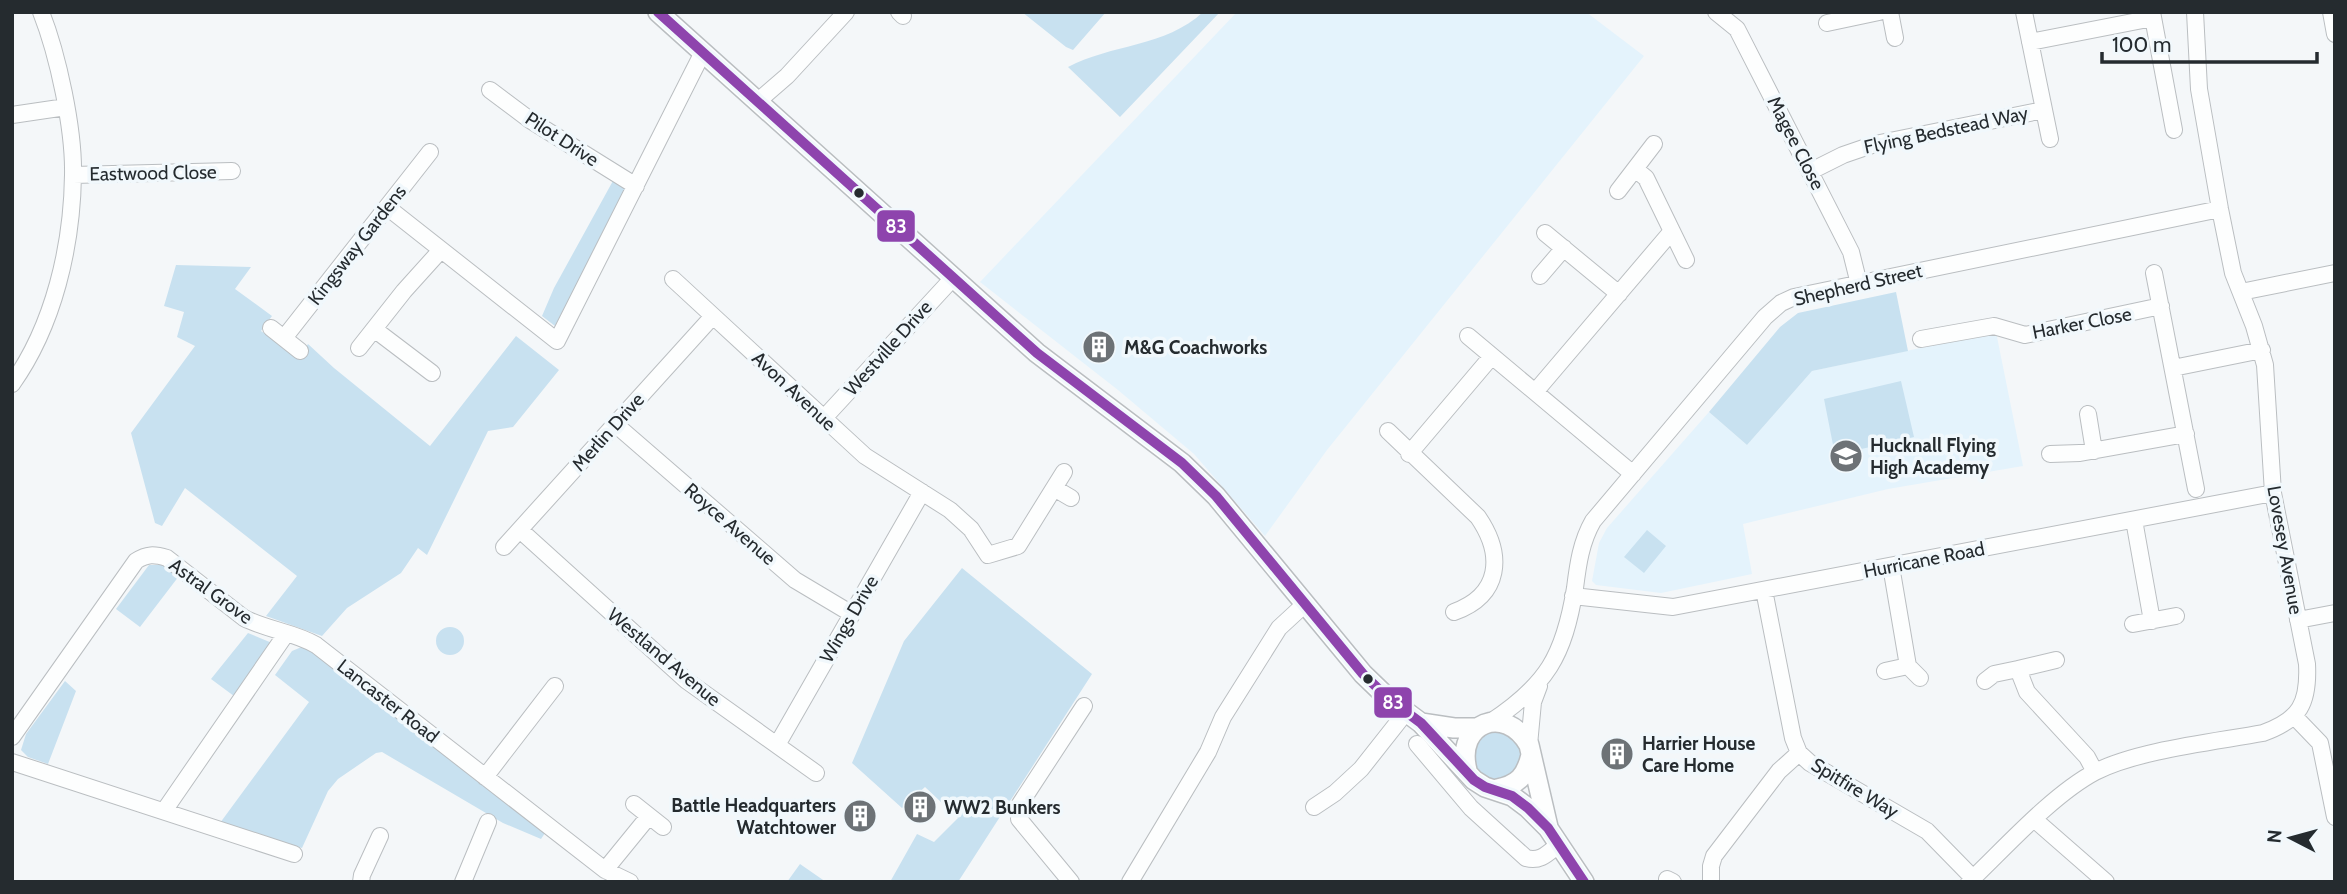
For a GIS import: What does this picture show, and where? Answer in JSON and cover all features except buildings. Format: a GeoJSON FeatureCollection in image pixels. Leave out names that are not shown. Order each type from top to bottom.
{"type":"FeatureCollection","features":[{"type":"Feature","properties":{"kind":"main road"},"geometry":{"type":"LineString","coordinates":[[658,12],[1052,365],[1182,463],[1216,496],[1363,674],[1413,718],[1474,780],[1520,802],[1548,828],[1584,882]]}},
{"type":"Feature","properties":{"kind":"main road"},"geometry":{"type":"LineString","coordinates":[[1413,718],[1454,728],[1501,722],[1512,725],[1523,734],[1530,750],[1548,828]]}},
{"type":"Feature","properties":{"kind":"main road"},"geometry":{"type":"LineString","coordinates":[[1467,771],[1465,747],[1469,737],[1483,725]]}},
{"type":"Feature","properties":{"kind":"main road"},"geometry":{"type":"LineString","coordinates":[[1497,789],[1518,782],[1528,770],[1530,750]]}},
{"type":"Feature","properties":{"kind":"street"},"geometry":{"type":"LineString","coordinates":[[12,384],[23,368],[45,320],[61,273],[70,214],[73,174],[66,107],[48,29],[41,12]]}},
{"type":"Feature","properties":{"kind":"street"},"geometry":{"type":"LineString","coordinates":[[757,102],[787,76],[846,12]]}},
{"type":"Feature","properties":{"kind":"street","name":"Magee Close"},"geometry":{"type":"LineString","coordinates":[[1716,12],[1737,29],[1851,252],[1859,284]]}},
{"type":"Feature","properties":{"kind":"street"},"geometry":{"type":"LineString","coordinates":[[1827,23],[1879,12]]}},
{"type":"Feature","properties":{"kind":"street"},"geometry":{"type":"LineString","coordinates":[[1890,12],[1895,38]]}},
{"type":"Feature","properties":{"kind":"street","name":"Flying Bedstead Way"},"geometry":{"type":"LineString","coordinates":[[2024,12],[2050,139]]}},
{"type":"Feature","properties":{"kind":"street","name":"Lovesey Avenue"},"geometry":{"type":"LineString","coordinates":[[2195,12],[2199,89],[2233,273],[2262,350],[2269,408],[2273,493],[2307,664],[2308,685],[2304,702],[2294,716]]}},
{"type":"Feature","properties":{"kind":"street"},"geometry":{"type":"LineString","coordinates":[[2331,12],[2335,34]]}},
{"type":"Feature","properties":{"kind":"street"},"geometry":{"type":"LineString","coordinates":[[2030,42],[2152,15],[2174,130]]}},
{"type":"Feature","properties":{"kind":"street"},"geometry":{"type":"LineString","coordinates":[[387,207],[557,341],[703,52]]}},
{"type":"Feature","properties":{"kind":"street","name":"Pilot Drive"},"geometry":{"type":"LineString","coordinates":[[490,90],[530,120],[636,186]]}},
{"type":"Feature","properties":{"kind":"street"},"geometry":{"type":"LineString","coordinates":[[12,115],[66,107]]}},
{"type":"Feature","properties":{"kind":"street","name":"Flying Bedstead Way"},"geometry":{"type":"LineString","coordinates":[[1811,171],[1843,155],[1875,144],[2044,110]]}},
{"type":"Feature","properties":{"kind":"street"},"geometry":{"type":"LineString","coordinates":[[1618,191],[1654,144]]}},
{"type":"Feature","properties":{"kind":"street","name":"Kingsway Gardens"},"geometry":{"type":"LineString","coordinates":[[284,338],[430,152]]}},
{"type":"Feature","properties":{"kind":"street"},"geometry":{"type":"LineString","coordinates":[[1635,169],[1646,178],[1686,260]]}},
{"type":"Feature","properties":{"kind":"street","name":"Eastwood Close"},"geometry":{"type":"LineString","coordinates":[[73,174],[232,171]]}},
{"type":"Feature","properties":{"kind":"street","name":"Shepherd Street"},"geometry":{"type":"LineString","coordinates":[[1530,750],[1533,702],[1566,633],[1585,534],[1593,521],[1765,317],[1781,303],[1794,297],[2220,209]]}},
{"type":"Feature","properties":{"kind":"street"},"geometry":{"type":"LineString","coordinates":[[1535,392],[1672,231]]}},
{"type":"Feature","properties":{"kind":"street"},"geometry":{"type":"LineString","coordinates":[[1545,233],[1619,294]]}},
{"type":"Feature","properties":{"kind":"street"},"geometry":{"type":"LineString","coordinates":[[1540,276],[1564,248]]}},
{"type":"Feature","properties":{"kind":"street"},"geometry":{"type":"LineString","coordinates":[[359,348],[441,250]]}},
{"type":"Feature","properties":{"kind":"street"},"geometry":{"type":"LineString","coordinates":[[2154,273],[2196,489]]}},
{"type":"Feature","properties":{"kind":"street"},"geometry":{"type":"LineString","coordinates":[[2241,292],[2335,273]]}},
{"type":"Feature","properties":{"kind":"street","name":"Avon Avenue"},"geometry":{"type":"LineString","coordinates":[[670,277],[864,456],[950,510],[971,529],[988,555],[1018,546],[1054,488]]}},
{"type":"Feature","properties":{"kind":"street","name":"Westville Drive"},"geometry":{"type":"LineString","coordinates":[[824,418],[953,278]]}},
{"type":"Feature","properties":{"kind":"street","name":"Harker Close"},"geometry":{"type":"LineString","coordinates":[[1922,339],[1994,326],[2025,335],[2161,306]]}},
{"type":"Feature","properties":{"kind":"street","name":"Merlin Drive"},"geometry":{"type":"LineString","coordinates":[[503,547],[713,316]]}},
{"type":"Feature","properties":{"kind":"street"},"geometry":{"type":"LineString","coordinates":[[271,328],[300,351]]}},
{"type":"Feature","properties":{"kind":"street"},"geometry":{"type":"LineString","coordinates":[[374,329],[426,369],[410,378]]}},
{"type":"Feature","properties":{"kind":"street"},"geometry":{"type":"LineString","coordinates":[[1468,336],[1633,474]]}},
{"type":"Feature","properties":{"kind":"street"},"geometry":{"type":"LineString","coordinates":[[2173,368],[2262,350]]}},
{"type":"Feature","properties":{"kind":"street"},"geometry":{"type":"LineString","coordinates":[[1409,454],[1492,356]]}},
{"type":"Feature","properties":{"kind":"street"},"geometry":{"type":"LineString","coordinates":[[2088,414],[2094,451]]}},
{"type":"Feature","properties":{"kind":"street","name":"Royce Avenue"},"geometry":{"type":"LineString","coordinates":[[615,424],[794,580],[852,614]]}},
{"type":"Feature","properties":{"kind":"street"},"geometry":{"type":"LineString","coordinates":[[1388,431],[1409,454],[1478,517],[1489,532],[1494,550],[1495,572],[1485,592],[1471,606],[1454,612]]}},
{"type":"Feature","properties":{"kind":"street"},"geometry":{"type":"LineString","coordinates":[[2050,454],[2094,451],[2186,434]]}},
{"type":"Feature","properties":{"kind":"street"},"geometry":{"type":"LineString","coordinates":[[1064,472],[1054,488],[1071,498]]}},
{"type":"Feature","properties":{"kind":"street","name":"Wings Drive"},"geometry":{"type":"LineString","coordinates":[[776,745],[922,492]]}},
{"type":"Feature","properties":{"kind":"street","name":"Hurricane Road"},"geometry":{"type":"LineString","coordinates":[[1573,596],[1673,607],[2273,493]]}},
{"type":"Feature","properties":{"kind":"street"},"geometry":{"type":"LineString","coordinates":[[2134,520],[2152,621]]}},
{"type":"Feature","properties":{"kind":"street","name":"Westland Avenue"},"geometry":{"type":"LineString","coordinates":[[520,530],[687,681],[816,774]]}},
{"type":"Feature","properties":{"kind":"street","name":"Astral Grove"},"geometry":{"type":"LineString","coordinates":[[12,737],[136,561],[144,556],[154,554],[167,558],[244,618],[286,634]]}},
{"type":"Feature","properties":{"kind":"street"},"geometry":{"type":"LineString","coordinates":[[1891,566],[1908,666],[1920,678]]}},
{"type":"Feature","properties":{"kind":"street","name":"Spitfire Way"},"geometry":{"type":"LineString","coordinates":[[1764,590],[1793,738],[1799,753],[1810,763],[1927,831],[1971,880]]}},
{"type":"Feature","properties":{"kind":"street"},"geometry":{"type":"LineString","coordinates":[[1130,882],[1208,752],[1223,717],[1279,628],[1306,604]]}},
{"type":"Feature","properties":{"kind":"street"},"geometry":{"type":"LineString","coordinates":[[2298,620],[2335,613]]}},
{"type":"Feature","properties":{"kind":"street"},"geometry":{"type":"LineString","coordinates":[[2133,624],[2176,617]]}},
{"type":"Feature","properties":{"kind":"street"},"geometry":{"type":"LineString","coordinates":[[164,811],[286,634]]}},
{"type":"Feature","properties":{"kind":"street","name":"Lancaster Road"},"geometry":{"type":"LineString","coordinates":[[286,634],[316,645],[605,870],[630,882]]}},
{"type":"Feature","properties":{"kind":"street"},"geometry":{"type":"LineString","coordinates":[[1985,681],[1994,674],[2056,660]]}},
{"type":"Feature","properties":{"kind":"street"},"geometry":{"type":"LineString","coordinates":[[1885,671],[1908,666]]}},
{"type":"Feature","properties":{"kind":"street"},"geometry":{"type":"LineString","coordinates":[[2018,669],[2027,692],[2087,757],[2095,772]]}},
{"type":"Feature","properties":{"kind":"street","name":"Shepherd Street"},"geometry":{"type":"LineString","coordinates":[[1483,725],[1515,706],[1541,681]]}},
{"type":"Feature","properties":{"kind":"street"},"geometry":{"type":"LineString","coordinates":[[485,777],[555,686]]}},
{"type":"Feature","properties":{"kind":"street"},"geometry":{"type":"LineString","coordinates":[[1071,882],[1019,819],[1020,804],[1084,706]]}},
{"type":"Feature","properties":{"kind":"street"},"geometry":{"type":"LineString","coordinates":[[1971,880],[2069,789],[2095,772],[2133,758],[2263,733],[2280,727],[2294,716],[2320,743],[2335,817]]}},
{"type":"Feature","properties":{"kind":"street"},"geometry":{"type":"LineString","coordinates":[[1314,807],[1335,793],[1413,718]]}},
{"type":"Feature","properties":{"kind":"street"},"geometry":{"type":"LineString","coordinates":[[1417,744],[1471,808],[1526,859],[1542,858],[1558,845]]}},
{"type":"Feature","properties":{"kind":"street"},"geometry":{"type":"LineString","coordinates":[[1711,882],[1714,856],[1779,771],[1799,753]]}},
{"type":"Feature","properties":{"kind":"street"},"geometry":{"type":"LineString","coordinates":[[12,762],[294,854]]}},
{"type":"Feature","properties":{"kind":"street"},"geometry":{"type":"LineString","coordinates":[[634,804],[663,827]]}},
{"type":"Feature","properties":{"kind":"street"},"geometry":{"type":"LineString","coordinates":[[605,870],[649,816]]}},
{"type":"Feature","properties":{"kind":"street"},"geometry":{"type":"LineString","coordinates":[[2035,820],[2106,882]]}},
{"type":"Feature","properties":{"kind":"street"},"geometry":{"type":"LineString","coordinates":[[463,882],[488,822]]}},
{"type":"Feature","properties":{"kind":"street"},"geometry":{"type":"LineString","coordinates":[[361,882],[380,836]]}},
{"type":"Feature","properties":{"kind":"street"},"geometry":{"type":"LineString","coordinates":[[371,856],[388,860]]}},
{"type":"Feature","properties":{"kind":"shaded area"},"geometry":{"type":"Polygon","coordinates":[[[1022,12],[1106,12],[1073,50],[1022,12]]]}},
{"type":"Feature","properties":{"kind":"shaded area"},"geometry":{"type":"Polygon","coordinates":[[[1203,12],[1220,12],[1120,117],[1068,67],[1085,59],[1155,39],[1188,23],[1203,12]]]}},
{"type":"Feature","properties":{"kind":"shaded area"},"geometry":{"type":"Polygon","coordinates":[[[1237,12],[1586,12],[1644,56],[1327,450],[1265,536],[1194,454],[1118,390],[980,282],[1237,12]]]}},
{"type":"Feature","properties":{"kind":"shaded area"},"geometry":{"type":"Polygon","coordinates":[[[614,179],[626,188],[555,326],[542,316],[554,288],[614,179]]]}},
{"type":"Feature","properties":{"kind":"shaded area"},"geometry":{"type":"Polygon","coordinates":[[[176,265],[251,267],[235,289],[272,316],[261,331],[299,357],[308,344],[430,446],[516,336],[559,370],[513,427],[488,431],[427,555],[418,548],[401,573],[347,608],[322,636],[266,616],[297,576],[185,488],[162,526],[155,523],[131,433],[195,346],[177,337],[184,312],[164,306],[176,265]]]}},
{"type":"Feature","properties":{"kind":"shaded area"},"geometry":{"type":"Polygon","coordinates":[[[1896,292],[1908,351],[1812,371],[1747,445],[1709,412],[1780,327],[1798,313],[1896,292]]]}},
{"type":"Feature","properties":{"kind":"shaded area","name":"Hucknall Flying High Academy"},"geometry":{"type":"Polygon","coordinates":[[[1996,332],[2023,466],[1888,489],[1743,524],[1752,574],[1661,593],[1596,585],[1592,581],[1599,543],[1607,528],[1709,412],[1747,445],[1812,371],[1996,332]]]}},
{"type":"Feature","properties":{"kind":"shaded area"},"geometry":{"type":"Polygon","coordinates":[[[1901,381],[1914,437],[1835,455],[1824,399],[1901,381]]]}},
{"type":"Feature","properties":{"kind":"shaded area"},"geometry":{"type":"Polygon","coordinates":[[[1647,530],[1666,546],[1644,573],[1624,557],[1647,530]]]}},
{"type":"Feature","properties":{"kind":"shaded area"},"geometry":{"type":"Polygon","coordinates":[[[149,565],[164,565],[179,576],[140,627],[116,609],[149,565]]]}},
{"type":"Feature","properties":{"kind":"shaded area"},"geometry":{"type":"Polygon","coordinates":[[[962,568],[1092,674],[958,882],[890,882],[917,834],[934,842],[958,818],[925,787],[902,808],[852,763],[904,641],[962,568]]]}},
{"type":"Feature","properties":{"kind":"shaded area"},"geometry":{"type":"Polygon","coordinates":[[[450,627],[460,631],[464,641],[460,651],[450,655],[440,651],[436,641],[440,631],[450,627]]]}},
{"type":"Feature","properties":{"kind":"shaded area"},"geometry":{"type":"Polygon","coordinates":[[[248,633],[272,643],[238,699],[211,679],[248,633]]]}},
{"type":"Feature","properties":{"kind":"shaded area"},"geometry":{"type":"Polygon","coordinates":[[[304,646],[545,833],[541,839],[503,823],[382,752],[376,753],[338,779],[328,791],[302,848],[220,823],[309,702],[275,675],[292,651],[304,646]]]}},
{"type":"Feature","properties":{"kind":"shaded area"},"geometry":{"type":"Polygon","coordinates":[[[65,681],[76,691],[48,764],[28,757],[21,750],[26,734],[65,681]]]}},
{"type":"Feature","properties":{"kind":"shaded area"},"geometry":{"type":"Polygon","coordinates":[[[1497,731],[1514,738],[1521,755],[1514,772],[1497,779],[1480,772],[1473,755],[1480,738],[1497,731]]]}},
{"type":"Feature","properties":{"kind":"shaded area"},"geometry":{"type":"Polygon","coordinates":[[[800,864],[826,882],[787,882],[800,864]]]}},
{"type":"Feature","properties":{"kind":"transit line","name":"83"},"geometry":{"type":"LineString","coordinates":[[658,12],[1037,353],[1182,463],[1216,496],[1363,674],[1390,700],[1421,723],[1474,780],[1485,787],[1512,796],[1528,808],[1548,828],[1584,882]]}},
{"type":"Feature","properties":{"kind":"place","name":"M&G Coachworks"},"geometry":{"type":"Point","coordinates":[1099,347]}},
{"type":"Feature","properties":{"kind":"place","name":"Hucknall Flying High Academy"},"geometry":{"type":"Point","coordinates":[1846,456]}},
{"type":"Feature","properties":{"kind":"place","name":"Harrier House Care Home"},"geometry":{"type":"Point","coordinates":[1617,754]}},
{"type":"Feature","properties":{"kind":"place","name":"WW2 Bunkers"},"geometry":{"type":"Point","coordinates":[920,807]}},
{"type":"Feature","properties":{"kind":"place","name":"Battle Headquarters Watchtower"},"geometry":{"type":"Point","coordinates":[860,816]}}]}
